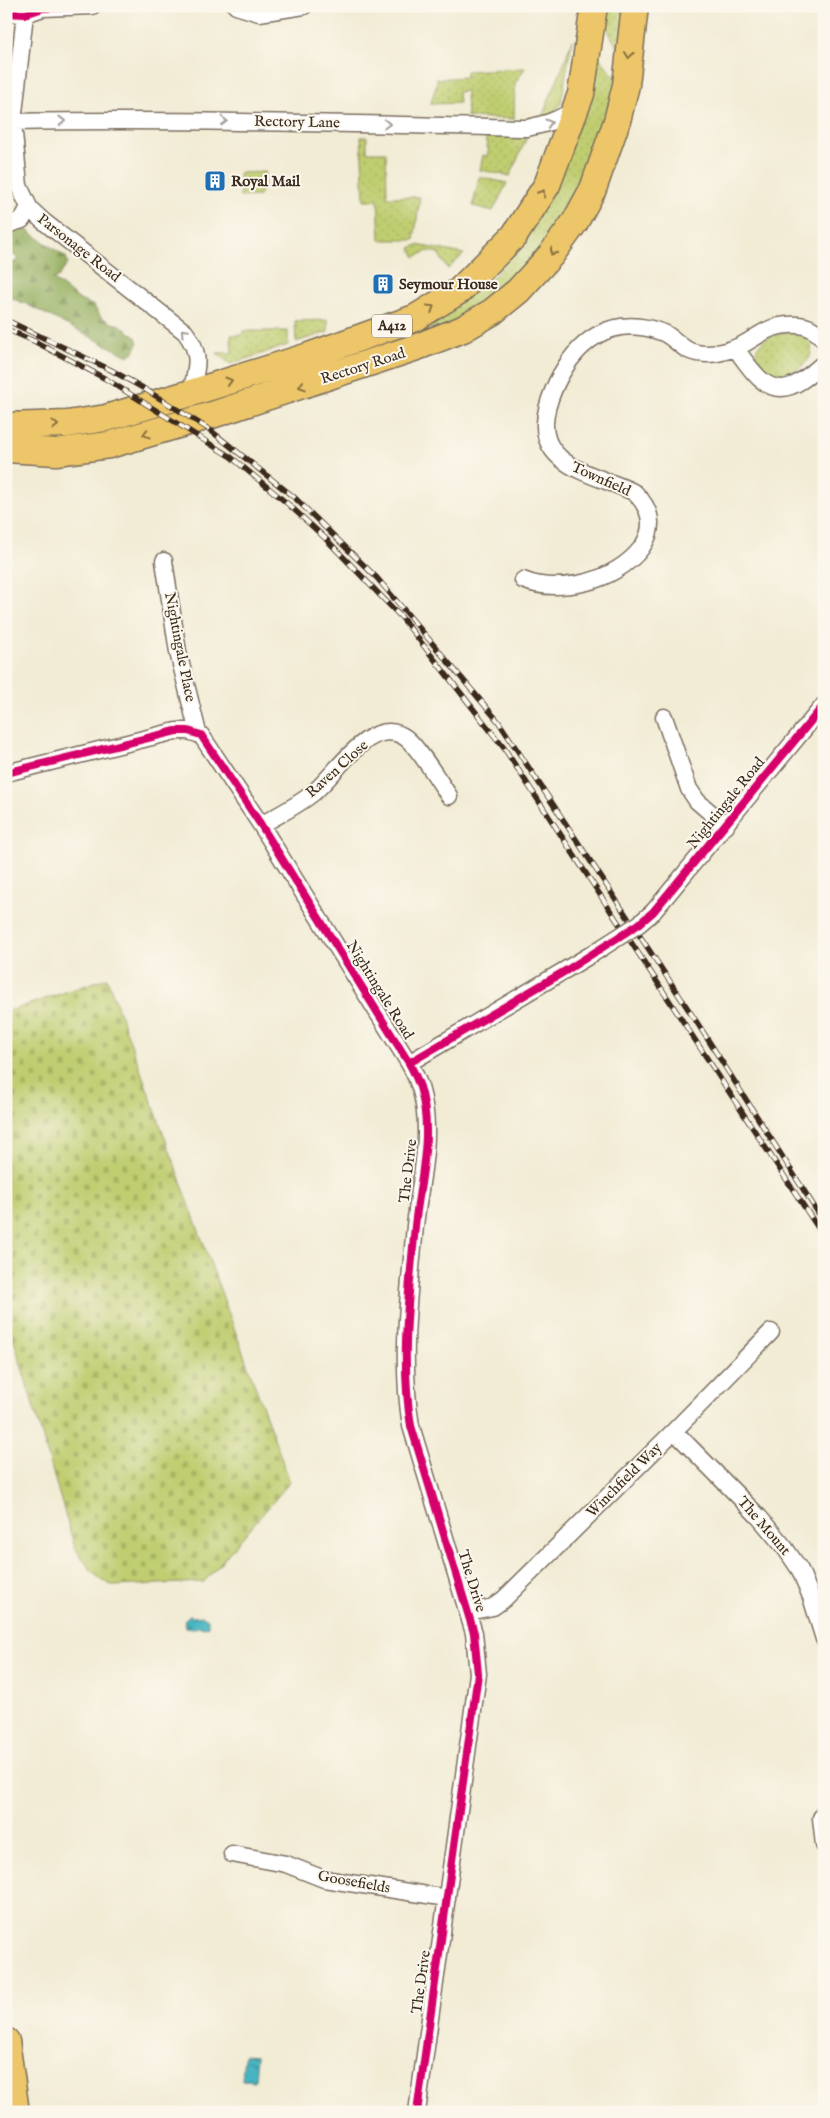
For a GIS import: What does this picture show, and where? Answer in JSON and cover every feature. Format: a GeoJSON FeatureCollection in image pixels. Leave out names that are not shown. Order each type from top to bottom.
{"type":"FeatureCollection","features":[{"type":"Feature","properties":{"kind":"main road","name":"Rectory Road"},"geometry":{"type":"LineString","coordinates":[[6,426],[67,424],[106,418],[192,393],[309,356],[415,318],[459,291],[514,236],[548,184],[581,94],[594,6]]}},
{"type":"Feature","properties":{"kind":"main road","name":"Rectory Road"},"geometry":{"type":"LineString","coordinates":[[6,449],[56,452],[109,445],[212,415],[417,347],[463,329],[492,312],[518,290],[551,255],[575,222],[593,188],[608,151],[626,85],[636,6]]}},
{"type":"Feature","properties":{"kind":"main road"},"geometry":{"type":"LineString","coordinates":[[6,2041],[16,2112]]}},
{"type":"Feature","properties":{"kind":"street"},"geometry":{"type":"LineString","coordinates":[[6,13],[25,14],[43,8],[92,6]]}},
{"type":"Feature","properties":{"kind":"street"},"geometry":{"type":"LineString","coordinates":[[236,6],[259,13],[304,6]]}},
{"type":"Feature","properties":{"kind":"street","name":"Parsonage Road"},"geometry":{"type":"LineString","coordinates":[[25,14],[13,122],[19,186],[29,207],[43,221],[185,332],[194,344],[198,360],[192,393]]}},
{"type":"Feature","properties":{"kind":"street","name":"Rectory Lane"},"geometry":{"type":"LineString","coordinates":[[13,122],[239,121],[527,128],[548,124],[563,118],[576,108]]}},
{"type":"Feature","properties":{"kind":"street"},"geometry":{"type":"LineString","coordinates":[[6,225],[22,220],[29,207]]}},
{"type":"Feature","properties":{"kind":"street","name":"Townfield"},"geometry":{"type":"LineString","coordinates":[[523,580],[549,587],[589,582],[608,574],[629,561],[642,549],[648,536],[650,524],[648,512],[642,500],[635,493],[565,462],[554,451],[548,440],[545,425],[546,412],[560,376],[578,349],[599,332],[624,326],[640,327],[666,334],[687,350],[706,354],[736,349],[761,333],[780,325],[807,326],[815,330],[824,340]]}},
{"type":"Feature","properties":{"kind":"street"},"geometry":{"type":"LineString","coordinates":[[736,349],[764,383],[783,388],[799,382],[824,363]]}},
{"type":"Feature","properties":{"kind":"street","name":"Nightingale Place"},"geometry":{"type":"LineString","coordinates":[[164,562],[178,652],[198,733]]}},
{"type":"Feature","properties":{"kind":"street","name":"Nightingale Road"},"geometry":{"type":"LineString","coordinates":[[198,733],[213,752],[261,825],[409,1063],[639,924],[653,912],[822,710]]}},
{"type":"Feature","properties":{"kind":"street"},"geometry":{"type":"LineString","coordinates":[[664,717],[689,789],[697,801],[726,826]]}},
{"type":"Feature","properties":{"kind":"street"},"geometry":{"type":"LineString","coordinates":[[6,773],[176,731],[198,733]]}},
{"type":"Feature","properties":{"kind":"street","name":"Raven Close"},"geometry":{"type":"LineString","coordinates":[[261,825],[312,794],[357,747],[381,732],[395,733],[405,738],[449,796]]}},
{"type":"Feature","properties":{"kind":"street","name":"The Drive"},"geometry":{"type":"LineString","coordinates":[[409,1063],[420,1086],[427,1144],[416,1224],[405,1360],[407,1400],[411,1426],[474,1633],[478,1674],[417,2112]]}},
{"type":"Feature","properties":{"kind":"street","name":"Winchfield Way"},"geometry":{"type":"LineString","coordinates":[[468,1612],[493,1606],[504,1599],[771,1332]]}},
{"type":"Feature","properties":{"kind":"street","name":"The Mount"},"geometry":{"type":"LineString","coordinates":[[674,1431],[759,1517],[785,1548],[800,1570],[808,1588],[824,1639]]}},
{"type":"Feature","properties":{"kind":"street"},"geometry":{"type":"LineString","coordinates":[[824,1813],[821,1818],[824,1844]]}},
{"type":"Feature","properties":{"kind":"street","name":"Goosefields"},"geometry":{"type":"LineString","coordinates":[[232,1854],[286,1864],[324,1879],[447,1898]]}},
{"type":"Feature","properties":{"kind":"green space"},"geometry":{"type":"Polygon","coordinates":[[[603,6],[631,6],[619,50],[608,29],[603,6]]]}},
{"type":"Feature","properties":{"kind":"green space"},"geometry":{"type":"Polygon","coordinates":[[[572,40],[561,103],[553,114],[540,121],[563,66],[572,40]]]}},
{"type":"Feature","properties":{"kind":"green space"},"geometry":{"type":"Polygon","coordinates":[[[598,56],[620,83],[604,147],[552,247],[481,311],[419,339],[431,324],[495,275],[520,245],[598,56]]]}},
{"type":"Feature","properties":{"kind":"green space"},"geometry":{"type":"Polygon","coordinates":[[[525,68],[515,83],[514,119],[467,117],[466,91],[458,92],[459,103],[431,104],[437,79],[466,77],[466,71],[525,68]]]}},
{"type":"Feature","properties":{"kind":"green space"},"geometry":{"type":"Polygon","coordinates":[[[487,133],[527,137],[510,176],[480,170],[483,155],[487,156],[489,148],[487,148],[488,142],[486,141],[487,133]]]}},
{"type":"Feature","properties":{"kind":"green space"},"geometry":{"type":"Polygon","coordinates":[[[361,137],[367,137],[367,152],[386,152],[387,197],[420,197],[414,240],[380,240],[378,200],[364,200],[361,137]]]}},
{"type":"Feature","properties":{"kind":"green space"},"geometry":{"type":"Polygon","coordinates":[[[265,172],[264,185],[259,196],[240,197],[239,173],[265,172]]]}},
{"type":"Feature","properties":{"kind":"green space"},"geometry":{"type":"Polygon","coordinates":[[[479,177],[507,183],[493,211],[473,206],[479,177]]]}},
{"type":"Feature","properties":{"kind":"green space"},"geometry":{"type":"Polygon","coordinates":[[[24,228],[66,257],[68,264],[58,277],[53,279],[80,300],[94,306],[101,317],[120,325],[136,337],[138,343],[134,352],[128,356],[26,304],[6,296],[6,260],[12,263],[19,260],[16,256],[6,252],[6,234],[24,228]]]}},
{"type":"Feature","properties":{"kind":"green space"},"geometry":{"type":"Polygon","coordinates":[[[417,245],[464,254],[448,269],[438,253],[428,251],[415,257],[410,248],[417,245]]]}},
{"type":"Feature","properties":{"kind":"green space"},"geometry":{"type":"Polygon","coordinates":[[[328,320],[328,332],[296,342],[295,321],[328,320]]]}},
{"type":"Feature","properties":{"kind":"green space"},"geometry":{"type":"Polygon","coordinates":[[[243,331],[288,331],[288,345],[230,364],[217,353],[232,353],[231,335],[243,335],[243,331]]]}},
{"type":"Feature","properties":{"kind":"green space"},"geometry":{"type":"Polygon","coordinates":[[[788,332],[803,336],[811,344],[811,354],[801,367],[787,375],[774,376],[764,371],[757,364],[756,354],[760,345],[770,337],[788,332]]]}},
{"type":"Feature","properties":{"kind":"green space"},"geometry":{"type":"Polygon","coordinates":[[[107,978],[290,1482],[204,1582],[114,1586],[101,1580],[87,1565],[75,1548],[6,1313],[6,1012],[107,978]]]}},
{"type":"Feature","properties":{"kind":"water"},"geometry":{"type":"Polygon","coordinates":[[[190,1615],[192,1617],[203,1616],[208,1619],[208,1626],[203,1628],[199,1626],[193,1629],[186,1628],[184,1620],[190,1615]]]}},
{"type":"Feature","properties":{"kind":"water"},"geometry":{"type":"Polygon","coordinates":[[[244,2055],[257,2056],[255,2081],[242,2080],[244,2055]]]}},
{"type":"Feature","properties":{"kind":"railway"},"geometry":{"type":"LineString","coordinates":[[6,320],[111,370],[210,430],[295,498],[377,578],[498,721],[696,1021],[824,1222]]}},
{"type":"Feature","properties":{"kind":"railway"},"geometry":{"type":"LineString","coordinates":[[6,329],[34,341],[106,379],[231,457],[288,504],[325,538],[402,618],[504,748],[824,1237]]}},
{"type":"Feature","properties":{"kind":"cycle path"},"geometry":{"type":"LineString","coordinates":[[6,13],[25,14],[43,8],[92,6]]}},
{"type":"Feature","properties":{"kind":"cycle path"},"geometry":{"type":"LineString","coordinates":[[409,1063],[567,970],[639,924],[653,912],[824,705]]}},
{"type":"Feature","properties":{"kind":"cycle path"},"geometry":{"type":"LineString","coordinates":[[6,773],[176,731],[188,731],[201,735],[261,825],[409,1063],[420,1087],[424,1104],[426,1139],[408,1301],[406,1351],[408,1401],[411,1426],[474,1633],[478,1674],[417,2112]]}},
{"type":"Feature","properties":{"kind":"place","name":"Royal Mail"},"geometry":{"type":"Point","coordinates":[215,181]}},
{"type":"Feature","properties":{"kind":"place","name":"Seymour House"},"geometry":{"type":"Point","coordinates":[383,284]}}]}
